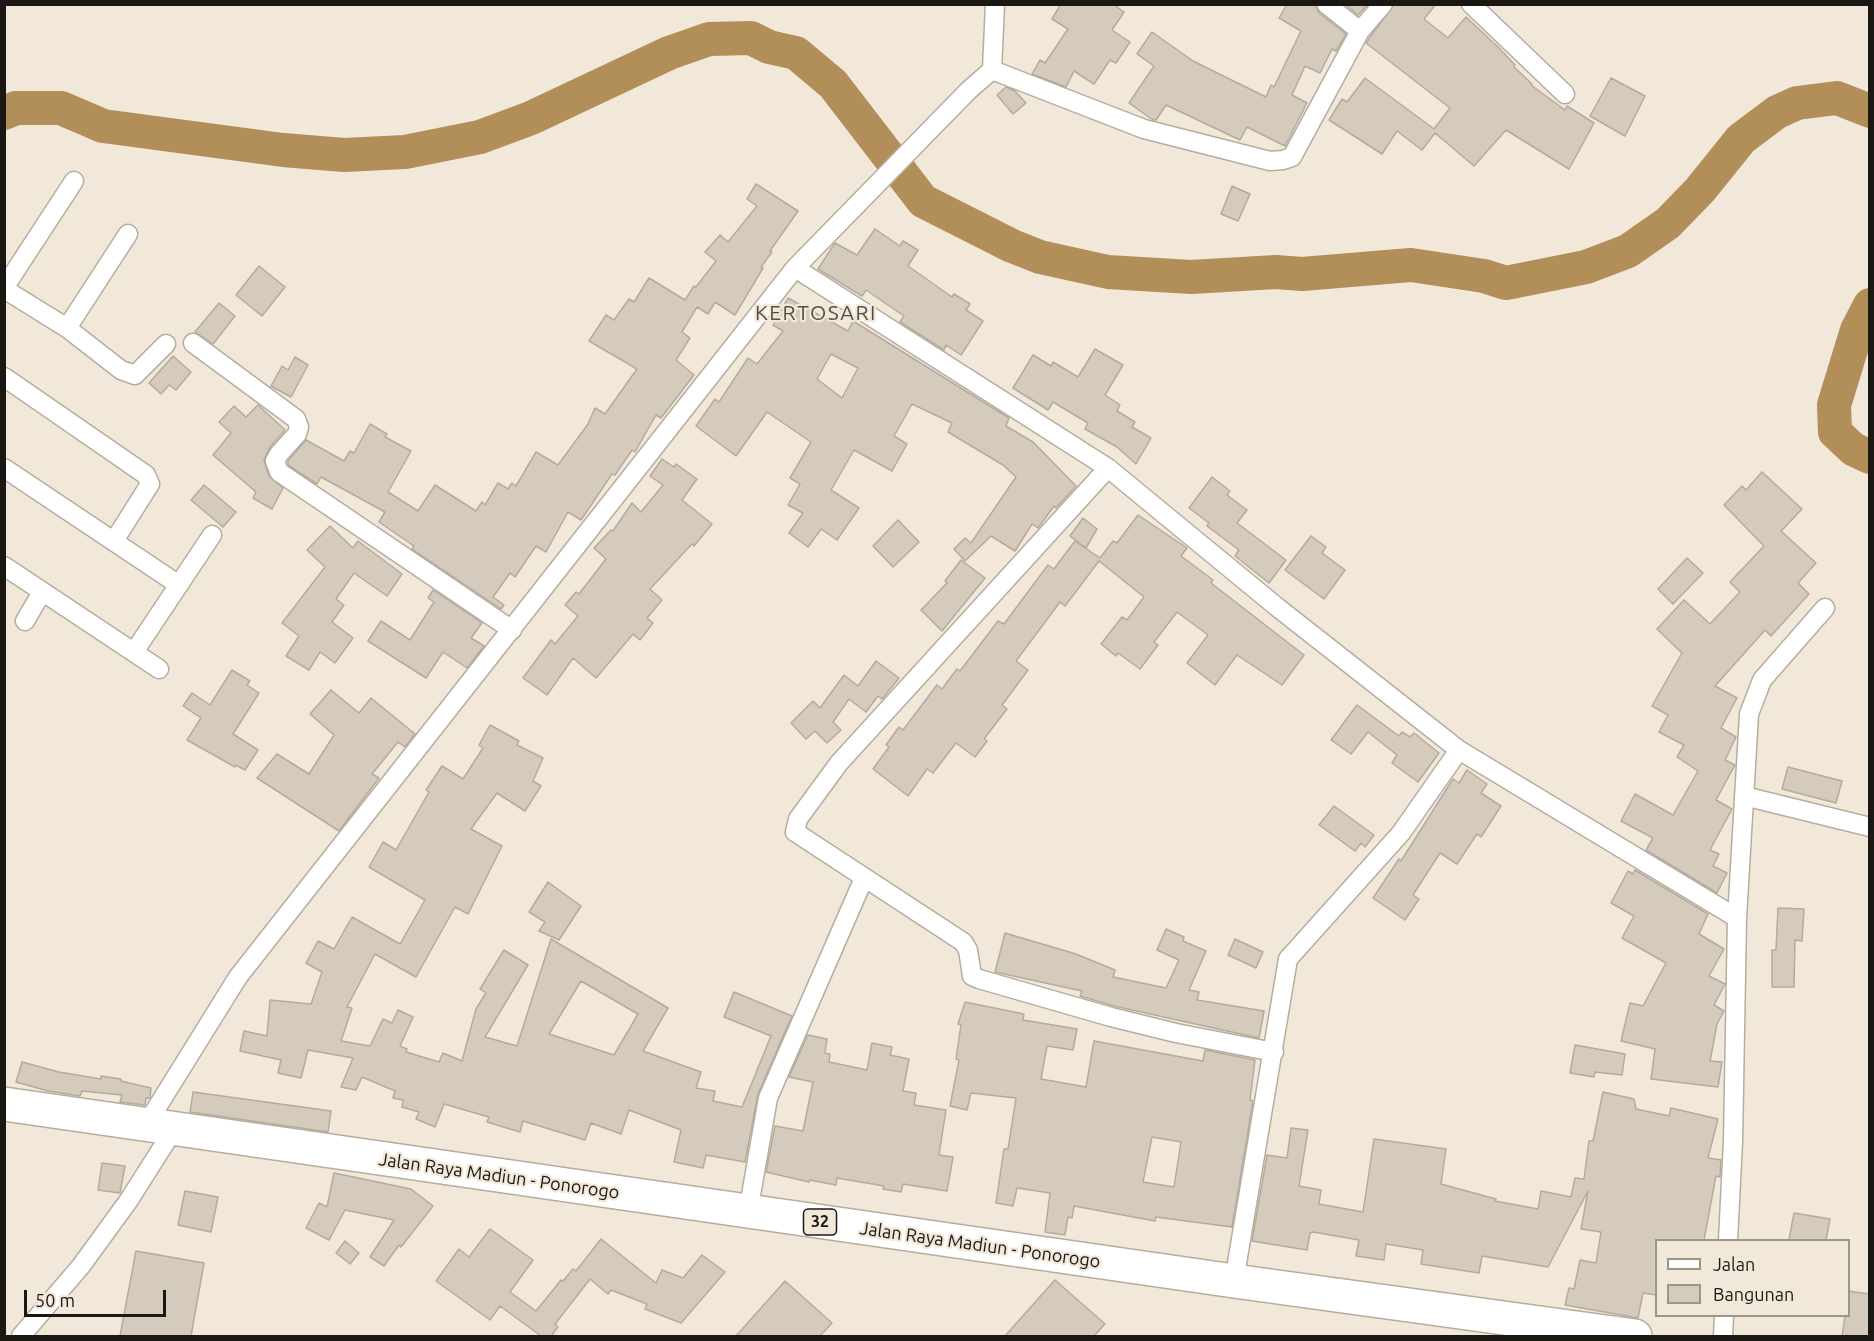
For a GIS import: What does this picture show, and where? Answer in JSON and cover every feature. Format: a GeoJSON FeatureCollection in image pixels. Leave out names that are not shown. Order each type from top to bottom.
{"type":"FeatureCollection","features":[{"type":"Feature","properties":{"kind":"highway","name":"Jalan Raya Madiun - Ponorogo"},"geometry":{"type":"LineString","coordinates":[[4,1104],[748,1212],[1635,1336]]}},
{"type":"Feature","properties":{"kind":"street"},"geometry":{"type":"LineString","coordinates":[[21,1336],[81,1266],[129,1200],[160,1127],[238,977],[795,268],[877,182],[992,70],[995,4]]}},
{"type":"Feature","properties":{"kind":"street"},"geometry":{"type":"LineString","coordinates":[[1326,4],[1360,32]]}},
{"type":"Feature","properties":{"kind":"street"},"geometry":{"type":"LineString","coordinates":[[992,70],[1144,129],[1270,161],[1283,160],[1292,157],[1360,32],[1383,4]]}},
{"type":"Feature","properties":{"kind":"street"},"geometry":{"type":"LineString","coordinates":[[1472,4],[1564,94]]}},
{"type":"Feature","properties":{"kind":"street"},"geometry":{"type":"LineString","coordinates":[[74,181],[4,288],[67,328],[121,370],[135,375],[166,344]]}},
{"type":"Feature","properties":{"kind":"street"},"geometry":{"type":"LineString","coordinates":[[67,328],[128,234]]}},
{"type":"Feature","properties":{"kind":"street"},"geometry":{"type":"LineString","coordinates":[[795,268],[1108,468],[1276,607],[1459,750],[1737,918]]}},
{"type":"Feature","properties":{"kind":"street"},"geometry":{"type":"LineString","coordinates":[[193,343],[296,419],[299,427],[297,434],[275,461],[279,472],[512,630]]}},
{"type":"Feature","properties":{"kind":"street"},"geometry":{"type":"LineString","coordinates":[[4,377],[146,475],[150,484],[114,541]]}},
{"type":"Feature","properties":{"kind":"street"},"geometry":{"type":"LineString","coordinates":[[4,468],[179,585]]}},
{"type":"Feature","properties":{"kind":"street"},"geometry":{"type":"LineString","coordinates":[[1108,468],[839,763],[794,827],[798,836],[963,942],[968,950],[972,976],[1111,1017],[1176,1033],[1274,1052]]}},
{"type":"Feature","properties":{"kind":"street"},"geometry":{"type":"LineString","coordinates":[[134,652],[212,534]]}},
{"type":"Feature","properties":{"kind":"street"},"geometry":{"type":"LineString","coordinates":[[4,566],[159,669]]}},
{"type":"Feature","properties":{"kind":"street"},"geometry":{"type":"LineString","coordinates":[[25,621],[42,592]]}},
{"type":"Feature","properties":{"kind":"street"},"geometry":{"type":"LineString","coordinates":[[1728,1239],[1733,1142],[1737,918],[1749,714],[1762,680],[1824,608]]}},
{"type":"Feature","properties":{"kind":"street"},"geometry":{"type":"LineString","coordinates":[[1234,1281],[1274,1052],[1283,973],[1288,959],[1401,833],[1459,750]]}},
{"type":"Feature","properties":{"kind":"street"},"geometry":{"type":"LineString","coordinates":[[1744,796],[1869,827]]}},
{"type":"Feature","properties":{"kind":"street"},"geometry":{"type":"LineString","coordinates":[[748,1212],[768,1098],[864,878]]}},
{"type":"Feature","properties":{"kind":"street"},"geometry":{"type":"LineString","coordinates":[[1723,1336],[1724,1317]]}},
{"type":"Feature","properties":{"kind":"building"},"geometry":{"type":"Polygon","coordinates":[[[1061,4],[1113,4],[1124,12],[1112,30],[1130,42],[1116,63],[1110,60],[1094,84],[1074,71],[1066,87],[1032,74],[1040,60],[1045,63],[1068,29],[1052,19],[1061,4]]]}},
{"type":"Feature","properties":{"kind":"building"},"geometry":{"type":"Polygon","coordinates":[[[1287,4],[1315,4],[1319,13],[1346,34],[1336,51],[1332,49],[1320,73],[1305,66],[1292,95],[1307,103],[1285,146],[1247,127],[1240,140],[1166,105],[1156,120],[1153,120],[1129,103],[1154,66],[1137,54],[1152,32],[1193,61],[1266,97],[1271,85],[1274,87],[1301,31],[1279,18],[1287,4]]]}},
{"type":"Feature","properties":{"kind":"building"},"geometry":{"type":"Polygon","coordinates":[[[1345,4],[1368,4],[1358,15],[1345,4]]]}},
{"type":"Feature","properties":{"kind":"building"},"geometry":{"type":"Polygon","coordinates":[[[1394,4],[1436,4],[1424,19],[1448,38],[1466,17],[1499,48],[1531,85],[1565,110],[1567,106],[1594,123],[1569,169],[1506,130],[1474,166],[1435,133],[1422,150],[1397,131],[1382,154],[1329,120],[1342,99],[1347,102],[1365,78],[1434,129],[1450,108],[1366,43],[1394,4]]]}},
{"type":"Feature","properties":{"kind":"building"},"geometry":{"type":"Polygon","coordinates":[[[1611,78],[1645,96],[1625,136],[1590,116],[1611,78]]]}},
{"type":"Feature","properties":{"kind":"building"},"geometry":{"type":"Polygon","coordinates":[[[1006,87],[1015,91],[1026,103],[1013,114],[997,95],[1006,87]]]}},
{"type":"Feature","properties":{"kind":"building"},"geometry":{"type":"Polygon","coordinates":[[[756,184],[798,211],[770,251],[772,252],[761,267],[763,268],[735,315],[715,302],[708,314],[697,307],[682,332],[690,338],[676,360],[694,375],[661,418],[656,415],[635,452],[632,450],[615,475],[612,474],[581,520],[568,512],[546,552],[536,546],[515,577],[510,573],[493,597],[504,605],[501,609],[412,549],[414,546],[379,522],[385,512],[321,477],[317,484],[288,465],[288,461],[306,440],[344,461],[350,451],[354,453],[370,424],[387,434],[385,437],[411,451],[388,492],[418,511],[435,485],[476,511],[482,502],[485,505],[498,483],[508,489],[512,483],[516,486],[536,452],[558,465],[588,424],[595,408],[605,414],[637,369],[589,341],[606,315],[614,320],[629,299],[634,302],[649,278],[685,300],[716,261],[705,252],[720,235],[728,242],[757,206],[747,199],[756,184]]]}},
{"type":"Feature","properties":{"kind":"building"},"geometry":{"type":"Polygon","coordinates":[[[1232,186],[1250,194],[1238,221],[1221,214],[1232,186]]]}},
{"type":"Feature","properties":{"kind":"building"},"geometry":{"type":"Polygon","coordinates":[[[875,229],[900,246],[903,241],[918,250],[908,266],[952,297],[954,294],[970,304],[966,310],[983,321],[961,355],[946,345],[944,350],[900,322],[904,316],[866,290],[862,296],[818,269],[835,243],[857,255],[875,229]]]}},
{"type":"Feature","properties":{"kind":"building"},"geometry":{"type":"Polygon","coordinates":[[[259,266],[285,287],[262,316],[236,295],[259,266]]]}},
{"type":"Feature","properties":{"kind":"building"},"geometry":{"type":"Polygon","coordinates":[[[788,298],[848,331],[853,321],[1009,418],[1006,426],[1033,442],[1076,486],[1056,508],[1054,506],[1038,528],[1032,524],[1015,551],[991,536],[965,561],[954,549],[965,538],[971,543],[1016,477],[1003,465],[948,432],[952,423],[912,404],[894,436],[907,444],[892,471],[854,450],[831,490],[859,508],[837,540],[821,529],[808,547],[789,533],[803,513],[788,505],[800,484],[790,478],[811,442],[767,412],[736,456],[696,426],[715,399],[719,402],[748,358],[757,364],[783,331],[773,325],[788,298]],[[831,354],[817,379],[842,398],[858,368],[831,354]]]}},
{"type":"Feature","properties":{"kind":"building"},"geometry":{"type":"Polygon","coordinates":[[[219,303],[235,316],[213,344],[195,332],[219,303]]]}},
{"type":"Feature","properties":{"kind":"building"},"geometry":{"type":"Polygon","coordinates":[[[1095,349],[1123,365],[1105,395],[1120,405],[1117,411],[1135,422],[1132,427],[1151,438],[1136,464],[1117,447],[1085,429],[1088,423],[1053,402],[1048,410],[1013,388],[1033,355],[1051,366],[1053,362],[1078,377],[1095,349]]]}},
{"type":"Feature","properties":{"kind":"building"},"geometry":{"type":"Polygon","coordinates":[[[173,356],[191,372],[176,390],[169,385],[161,394],[149,383],[173,356]]]}},
{"type":"Feature","properties":{"kind":"building"},"geometry":{"type":"Polygon","coordinates":[[[295,357],[308,365],[291,397],[271,386],[282,366],[288,370],[295,357]]]}},
{"type":"Feature","properties":{"kind":"building"},"geometry":{"type":"Polygon","coordinates":[[[258,405],[285,430],[270,447],[264,460],[269,476],[283,488],[272,509],[253,498],[256,492],[213,455],[231,433],[219,422],[234,406],[246,417],[258,405]]]}},
{"type":"Feature","properties":{"kind":"building"},"geometry":{"type":"Polygon","coordinates":[[[662,459],[674,467],[676,464],[697,479],[682,500],[712,524],[694,546],[692,544],[650,589],[662,600],[647,618],[653,623],[640,640],[633,634],[596,678],[573,658],[547,695],[523,678],[551,640],[555,644],[578,616],[565,605],[576,592],[579,594],[606,559],[594,548],[611,530],[613,531],[632,503],[641,512],[663,485],[650,476],[662,459]]]}},
{"type":"Feature","properties":{"kind":"building"},"geometry":{"type":"Polygon","coordinates":[[[1762,472],[1802,509],[1781,531],[1816,563],[1798,583],[1809,594],[1771,636],[1765,630],[1715,686],[1737,698],[1721,728],[1736,737],[1725,760],[1735,765],[1716,800],[1732,809],[1710,850],[1719,854],[1713,866],[1727,873],[1717,893],[1646,850],[1653,838],[1621,821],[1635,794],[1673,815],[1698,771],[1677,757],[1684,745],[1659,732],[1668,715],[1652,706],[1682,653],[1657,629],[1684,600],[1710,624],[1740,592],[1730,582],[1764,546],[1724,505],[1742,486],[1746,490],[1762,472]]]}},
{"type":"Feature","properties":{"kind":"building"},"geometry":{"type":"Polygon","coordinates":[[[1212,477],[1230,491],[1227,495],[1247,510],[1237,523],[1286,560],[1269,583],[1235,556],[1239,550],[1207,526],[1209,523],[1189,508],[1212,477]]]}},
{"type":"Feature","properties":{"kind":"building"},"geometry":{"type":"Polygon","coordinates":[[[204,485],[236,512],[223,527],[191,500],[204,485]]]}},
{"type":"Feature","properties":{"kind":"building"},"geometry":{"type":"Polygon","coordinates":[[[1138,515],[1187,548],[1181,556],[1213,580],[1211,583],[1304,655],[1282,685],[1237,655],[1215,685],[1187,663],[1208,635],[1177,612],[1154,642],[1158,645],[1140,669],[1118,653],[1116,656],[1101,644],[1122,617],[1127,620],[1144,597],[1099,561],[1065,606],[1060,602],[1016,661],[1028,670],[1002,705],[1007,709],[984,739],[987,741],[975,757],[956,743],[933,773],[927,769],[908,796],[873,769],[889,747],[886,745],[899,727],[903,730],[937,685],[942,689],[957,669],[960,671],[998,621],[1004,624],[1048,565],[1054,569],[1075,541],[1100,558],[1113,541],[1117,543],[1138,515]]]}},
{"type":"Feature","properties":{"kind":"building"},"geometry":{"type":"Polygon","coordinates":[[[1083,518],[1097,529],[1086,548],[1070,536],[1083,518]]]}},
{"type":"Feature","properties":{"kind":"building"},"geometry":{"type":"Polygon","coordinates":[[[898,520],[919,542],[893,567],[873,546],[898,520]]]}},
{"type":"Feature","properties":{"kind":"building"},"geometry":{"type":"Polygon","coordinates":[[[330,526],[353,548],[358,541],[402,574],[387,596],[354,573],[336,599],[344,605],[332,622],[353,638],[335,663],[320,652],[309,670],[286,656],[299,636],[282,623],[325,567],[307,550],[330,526]]]}},
{"type":"Feature","properties":{"kind":"building"},"geometry":{"type":"Polygon","coordinates":[[[1311,536],[1326,547],[1322,553],[1345,570],[1324,599],[1285,570],[1311,536]]]}},
{"type":"Feature","properties":{"kind":"building"},"geometry":{"type":"Polygon","coordinates":[[[1687,558],[1703,573],[1673,604],[1658,589],[1687,558]]]}},
{"type":"Feature","properties":{"kind":"building"},"geometry":{"type":"Polygon","coordinates":[[[961,560],[985,578],[942,631],[921,610],[947,583],[945,581],[961,560]]]}},
{"type":"Feature","properties":{"kind":"building"},"geometry":{"type":"Polygon","coordinates":[[[433,590],[482,623],[471,638],[484,646],[467,668],[443,652],[426,678],[368,641],[381,621],[410,640],[434,602],[428,598],[433,590]]]}},
{"type":"Feature","properties":{"kind":"building"},"geometry":{"type":"Polygon","coordinates":[[[876,661],[899,678],[882,699],[878,696],[866,712],[849,699],[833,722],[841,730],[827,743],[815,731],[806,739],[791,723],[813,701],[820,708],[844,675],[858,686],[876,661]]]}},
{"type":"Feature","properties":{"kind":"building"},"geometry":{"type":"Polygon","coordinates":[[[232,670],[250,681],[247,685],[259,693],[233,734],[258,750],[245,770],[236,765],[235,767],[187,740],[201,718],[183,706],[192,693],[210,705],[232,670]]]}},
{"type":"Feature","properties":{"kind":"building"},"geometry":{"type":"Polygon","coordinates":[[[331,690],[359,713],[371,698],[415,734],[405,747],[398,742],[372,774],[379,778],[339,831],[257,778],[277,754],[309,774],[334,735],[310,714],[331,690]]]}},
{"type":"Feature","properties":{"kind":"building"},"geometry":{"type":"Polygon","coordinates":[[[1357,705],[1399,736],[1402,732],[1410,737],[1414,733],[1439,753],[1418,782],[1392,763],[1397,755],[1368,732],[1351,754],[1331,740],[1357,705]]]}},
{"type":"Feature","properties":{"kind":"building"},"geometry":{"type":"Polygon","coordinates":[[[490,725],[519,741],[517,745],[543,758],[533,781],[541,786],[525,811],[497,793],[471,829],[502,846],[468,914],[455,907],[416,977],[375,954],[347,1007],[352,1008],[341,1041],[370,1046],[383,1019],[392,1023],[398,1010],[413,1017],[400,1046],[407,1049],[406,1052],[439,1062],[443,1053],[462,1061],[476,1009],[486,993],[480,989],[504,950],[528,965],[485,1037],[517,1046],[551,939],[668,1008],[643,1051],[701,1072],[696,1088],[715,1091],[713,1101],[742,1107],[771,1036],[724,1017],[734,992],[792,1016],[758,1094],[745,1162],[706,1155],[703,1168],[674,1162],[681,1130],[629,1110],[621,1134],[591,1123],[585,1140],[523,1121],[520,1132],[487,1122],[489,1117],[444,1104],[435,1127],[416,1119],[419,1112],[402,1107],[403,1100],[393,1098],[395,1091],[362,1077],[356,1090],[341,1087],[353,1058],[308,1050],[301,1078],[278,1073],[281,1060],[240,1051],[244,1031],[267,1036],[270,1000],[311,1004],[322,972],[306,963],[318,941],[334,949],[352,917],[400,944],[425,900],[369,867],[383,842],[396,850],[429,792],[426,790],[442,766],[463,779],[483,748],[479,745],[490,725]],[[581,981],[549,1034],[614,1055],[638,1014],[581,981]]]}},
{"type":"Feature","properties":{"kind":"building"},"geometry":{"type":"Polygon","coordinates":[[[1788,767],[1842,781],[1836,803],[1782,789],[1788,767]]]}},
{"type":"Feature","properties":{"kind":"building"},"geometry":{"type":"Polygon","coordinates":[[[1467,770],[1487,784],[1481,793],[1501,806],[1481,837],[1477,834],[1457,864],[1440,853],[1413,895],[1419,899],[1405,920],[1373,898],[1399,859],[1401,861],[1453,779],[1459,783],[1467,770]]]}},
{"type":"Feature","properties":{"kind":"building"},"geometry":{"type":"Polygon","coordinates":[[[1334,806],[1374,835],[1365,847],[1361,843],[1355,851],[1319,825],[1334,806]]]}},
{"type":"Feature","properties":{"kind":"building"},"geometry":{"type":"Polygon","coordinates":[[[1635,870],[1708,914],[1699,934],[1724,949],[1709,976],[1725,984],[1714,1005],[1724,1011],[1717,1024],[1710,1061],[1722,1062],[1718,1087],[1651,1079],[1655,1049],[1621,1041],[1630,1003],[1643,1006],[1666,963],[1622,938],[1634,916],[1611,903],[1628,871],[1633,874],[1635,870]]]}},
{"type":"Feature","properties":{"kind":"building"},"geometry":{"type":"Polygon","coordinates":[[[548,882],[581,906],[559,940],[539,931],[545,922],[529,912],[548,882]]]}},
{"type":"Feature","properties":{"kind":"building"},"geometry":{"type":"Polygon","coordinates":[[[1778,908],[1804,909],[1802,941],[1795,940],[1794,987],[1772,987],[1772,950],[1776,950],[1778,908]]]}},
{"type":"Feature","properties":{"kind":"building"},"geometry":{"type":"Polygon","coordinates":[[[1166,929],[1184,937],[1183,941],[1206,951],[1189,990],[1199,992],[1197,1000],[1264,1011],[1259,1038],[1114,1006],[1080,996],[1082,991],[995,972],[1005,933],[1076,954],[1115,970],[1113,977],[1166,988],[1179,960],[1157,950],[1166,929]]]}},
{"type":"Feature","properties":{"kind":"building"},"geometry":{"type":"Polygon","coordinates":[[[1235,939],[1263,952],[1256,968],[1228,955],[1235,939]]]}},
{"type":"Feature","properties":{"kind":"building"},"geometry":{"type":"Polygon","coordinates":[[[965,1002],[1024,1014],[1023,1020],[1077,1029],[1073,1050],[1047,1046],[1041,1079],[1086,1087],[1094,1041],[1203,1061],[1205,1050],[1255,1060],[1250,1100],[1253,1101],[1232,1227],[1156,1217],[1155,1221],[1074,1206],[1072,1218],[1068,1217],[1065,1235],[1045,1232],[1050,1193],[1017,1188],[1013,1206],[996,1203],[1004,1149],[1008,1149],[1016,1098],[971,1093],[967,1110],[950,1106],[959,1060],[956,1059],[961,1025],[958,1024],[965,1002]],[[1152,1137],[1143,1182],[1174,1187],[1181,1142],[1152,1137]]]}},
{"type":"Feature","properties":{"kind":"building"},"geometry":{"type":"Polygon","coordinates":[[[808,1035],[827,1039],[825,1053],[830,1054],[829,1062],[867,1070],[872,1043],[892,1047],[890,1055],[909,1059],[903,1091],[916,1093],[914,1105],[946,1110],[939,1155],[953,1157],[947,1191],[903,1184],[901,1192],[883,1189],[884,1186],[837,1178],[836,1185],[810,1180],[809,1182],[766,1172],[775,1126],[803,1131],[813,1082],[789,1077],[808,1035]]]}},
{"type":"Feature","properties":{"kind":"building"},"geometry":{"type":"Polygon","coordinates":[[[1575,1045],[1625,1054],[1622,1075],[1595,1072],[1594,1077],[1570,1073],[1575,1045]]]}},
{"type":"Feature","properties":{"kind":"building"},"geometry":{"type":"Polygon","coordinates":[[[22,1062],[59,1072],[101,1079],[101,1076],[121,1079],[121,1081],[151,1088],[150,1098],[146,1098],[145,1105],[120,1102],[122,1095],[82,1091],[80,1096],[48,1091],[16,1082],[22,1062]]]}},
{"type":"Feature","properties":{"kind":"building"},"geometry":{"type":"Polygon","coordinates":[[[193,1092],[331,1111],[328,1132],[190,1112],[193,1092]]]}},
{"type":"Feature","properties":{"kind":"building"},"geometry":{"type":"Polygon","coordinates":[[[1603,1092],[1634,1099],[1636,1109],[1669,1116],[1671,1108],[1718,1119],[1708,1158],[1721,1160],[1720,1177],[1716,1176],[1704,1239],[1655,1239],[1655,1295],[1643,1293],[1638,1318],[1565,1305],[1569,1288],[1574,1289],[1580,1260],[1596,1263],[1601,1232],[1581,1229],[1588,1191],[1548,1267],[1482,1256],[1479,1273],[1421,1264],[1423,1250],[1386,1244],[1384,1260],[1356,1256],[1359,1240],[1313,1232],[1310,1233],[1307,1250],[1252,1241],[1267,1155],[1287,1158],[1291,1128],[1308,1130],[1299,1186],[1321,1190],[1319,1204],[1363,1212],[1374,1139],[1446,1149],[1441,1184],[1496,1199],[1495,1201],[1538,1209],[1541,1191],[1571,1197],[1575,1178],[1584,1179],[1589,1141],[1593,1141],[1603,1092]]]}},
{"type":"Feature","properties":{"kind":"building"},"geometry":{"type":"Polygon","coordinates":[[[102,1163],[125,1166],[120,1193],[98,1190],[102,1163]]]}},
{"type":"Feature","properties":{"kind":"building"},"geometry":{"type":"Polygon","coordinates":[[[334,1173],[411,1189],[433,1206],[384,1266],[370,1257],[394,1220],[345,1210],[329,1240],[306,1228],[319,1203],[327,1207],[334,1173]]]}},
{"type":"Feature","properties":{"kind":"building"},"geometry":{"type":"Polygon","coordinates":[[[185,1191],[218,1197],[211,1232],[178,1225],[185,1191]]]}},
{"type":"Feature","properties":{"kind":"building"},"geometry":{"type":"Polygon","coordinates":[[[1794,1213],[1830,1219],[1826,1239],[1789,1239],[1794,1213]]]}},
{"type":"Feature","properties":{"kind":"building"},"geometry":{"type":"Polygon","coordinates":[[[490,1229],[533,1260],[510,1292],[536,1311],[561,1280],[563,1281],[573,1269],[576,1271],[601,1239],[656,1283],[662,1270],[683,1278],[702,1255],[725,1272],[681,1323],[645,1309],[647,1304],[611,1290],[608,1294],[590,1279],[555,1324],[558,1327],[551,1336],[541,1336],[500,1306],[490,1320],[436,1281],[459,1249],[469,1257],[490,1229]]]}},
{"type":"Feature","properties":{"kind":"building"},"geometry":{"type":"Polygon","coordinates":[[[345,1241],[359,1253],[350,1264],[336,1253],[345,1241]]]}},
{"type":"Feature","properties":{"kind":"building"},"geometry":{"type":"Polygon","coordinates":[[[136,1251],[204,1263],[191,1336],[120,1336],[136,1251]]]}},
{"type":"Feature","properties":{"kind":"building"},"geometry":{"type":"Polygon","coordinates":[[[1055,1280],[1105,1324],[1094,1336],[1005,1336],[1055,1280]]]}},
{"type":"Feature","properties":{"kind":"building"},"geometry":{"type":"Polygon","coordinates":[[[785,1281],[832,1323],[820,1336],[736,1336],[785,1281]]]}},
{"type":"Feature","properties":{"kind":"building"},"geometry":{"type":"Polygon","coordinates":[[[1850,1291],[1869,1294],[1869,1336],[1842,1336],[1845,1317],[1850,1317],[1850,1291]]]}},
{"type":"Feature","properties":{"kind":"waterway"},"geometry":{"type":"LineString","coordinates":[[4,113],[16,108],[61,108],[103,126],[283,150],[344,155],[405,152],[480,137],[531,118],[669,53],[709,39],[751,38],[769,47],[796,53],[833,84],[923,201],[1012,246],[1040,257],[1108,272],[1191,277],[1276,272],[1302,274],[1411,265],[1484,276],[1506,283],[1586,267],[1628,251],[1668,223],[1700,190],[1741,139],[1777,112],[1797,103],[1837,98],[1870,111]]}},
{"type":"Feature","properties":{"kind":"waterway"},"geometry":{"type":"LineString","coordinates":[[1870,305],[1857,330],[1834,405],[1835,432],[1853,449],[1870,457]]}},
{"type":"Feature","properties":{"kind":"district","name":"KERTOSARI"},"geometry":{"type":"Point","coordinates":[816,313]}}]}
